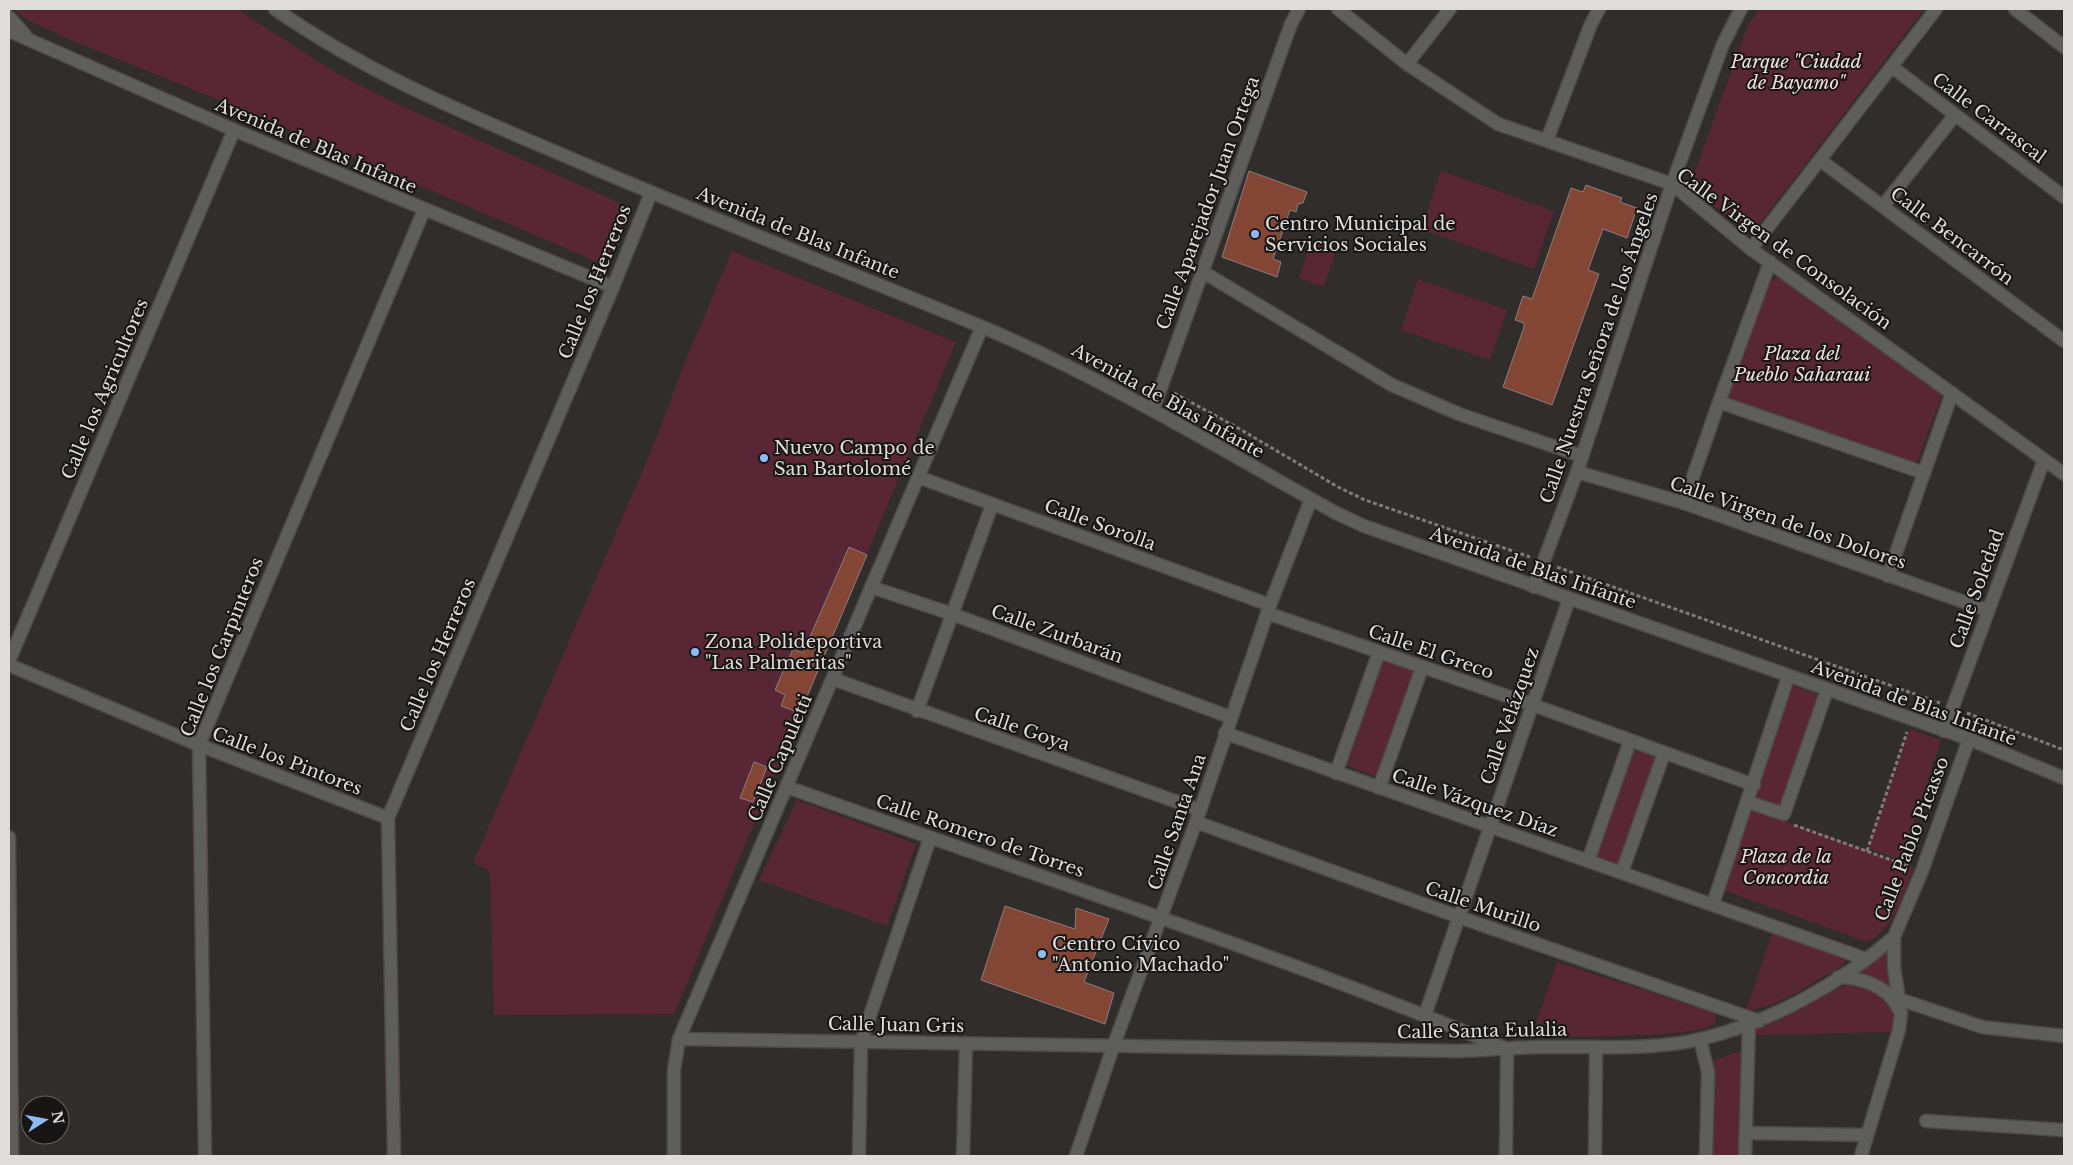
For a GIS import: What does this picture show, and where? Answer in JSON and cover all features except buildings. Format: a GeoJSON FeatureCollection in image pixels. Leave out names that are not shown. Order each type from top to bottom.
{"type":"FeatureCollection","features":[{"type":"Feature","properties":{"kind":"street","name":"Avenida de Blas Infante"},"geometry":{"type":"LineString","coordinates":[[275,9],[343,53],[398,83],[488,124],[650,193],[982,327],[1060,362],[1153,410],[1336,513],[1393,538],[1969,739],[2064,778]]}},
{"type":"Feature","properties":{"kind":"street","name":"Calle Aparejador Juan Ortega"},"geometry":{"type":"LineString","coordinates":[[1153,410],[1288,33],[1299,9]]}},
{"type":"Feature","properties":{"kind":"street","name":"Calle Virgen de Consolación"},"geometry":{"type":"LineString","coordinates":[[1338,9],[1406,64],[1498,124],[1672,184],[1751,249],[2044,460],[2063,470]]}},
{"type":"Feature","properties":{"kind":"street"},"geometry":{"type":"LineString","coordinates":[[1406,64],[1450,9]]}},
{"type":"Feature","properties":{"kind":"street"},"geometry":{"type":"LineString","coordinates":[[1547,140],[1591,24],[1599,9]]}},
{"type":"Feature","properties":{"kind":"street","name":"Calle Nuestra Señora de los Ángeles"},"geometry":{"type":"LineString","coordinates":[[1534,586],[1577,472],[1672,184],[1724,44],[1741,9]]}},
{"type":"Feature","properties":{"kind":"street"},"geometry":{"type":"LineString","coordinates":[[1751,249],[1936,9]]}},
{"type":"Feature","properties":{"kind":"street"},"geometry":{"type":"LineString","coordinates":[[2015,9],[2064,47]]}},
{"type":"Feature","properties":{"kind":"street"},"geometry":{"type":"LineString","coordinates":[[9,17],[30,41]]}},
{"type":"Feature","properties":{"kind":"street","name":"Avenida de Blas Infante"},"geometry":{"type":"LineString","coordinates":[[9,31],[234,130],[613,287]]}},
{"type":"Feature","properties":{"kind":"street","name":"Calle Carrascal"},"geometry":{"type":"LineString","coordinates":[[1892,67],[2064,197]]}},
{"type":"Feature","properties":{"kind":"street"},"geometry":{"type":"LineString","coordinates":[[1882,206],[1955,115]]}},
{"type":"Feature","properties":{"kind":"street","name":"Calle los Agricultores"},"geometry":{"type":"LineString","coordinates":[[9,661],[234,130]]}},
{"type":"Feature","properties":{"kind":"street","name":"Calle Bencarrón"},"geometry":{"type":"LineString","coordinates":[[1820,160],[2064,341]]}},
{"type":"Feature","properties":{"kind":"street","name":"Calle los Herreros"},"geometry":{"type":"LineString","coordinates":[[394,1156],[388,818],[613,287],[650,193]]}},
{"type":"Feature","properties":{"kind":"street","name":"Calle los Carpinteros"},"geometry":{"type":"LineString","coordinates":[[205,1156],[199,745],[424,210]]}},
{"type":"Feature","properties":{"kind":"street"},"geometry":{"type":"LineString","coordinates":[[1684,504],[1718,402],[1770,262]]}},
{"type":"Feature","properties":{"kind":"street"},"geometry":{"type":"LineString","coordinates":[[1203,272],[1392,385],[1459,414],[1582,456]]}},
{"type":"Feature","properties":{"kind":"street","name":"Calle Capuletti"},"geometry":{"type":"LineString","coordinates":[[674,1156],[674,1070],[679,1040],[982,327]]}},
{"type":"Feature","properties":{"kind":"street"},"geometry":{"type":"LineString","coordinates":[[1888,576],[1952,393]]}},
{"type":"Feature","properties":{"kind":"street"},"geometry":{"type":"LineString","coordinates":[[1718,402],[1924,473]]}},
{"type":"Feature","properties":{"kind":"street","name":"Calle Soledad"},"geometry":{"type":"LineString","coordinates":[[1944,731],[1987,610],[2044,460]]}},
{"type":"Feature","properties":{"kind":"street","name":"Calle Virgen de los Dolores"},"geometry":{"type":"LineString","coordinates":[[1577,472],[1684,504],[1987,610]]}},
{"type":"Feature","properties":{"kind":"street","name":"Calle Sorolla"},"geometry":{"type":"LineString","coordinates":[[918,477],[1268,609]]}},
{"type":"Feature","properties":{"kind":"street","name":"Calle Santa Ana"},"geometry":{"type":"LineString","coordinates":[[1076,1156],[1112,1047],[1196,822],[1268,609],[1311,499]]}},
{"type":"Feature","properties":{"kind":"street"},"geometry":{"type":"LineString","coordinates":[[917,711],[992,505]]}},
{"type":"Feature","properties":{"kind":"street","name":"Calle Zurbarán"},"geometry":{"type":"LineString","coordinates":[[871,587],[952,614],[1230,718]]}},
{"type":"Feature","properties":{"kind":"street","name":"Calle Velázquez"},"geometry":{"type":"LineString","coordinates":[[1425,1015],[1569,599]]}},
{"type":"Feature","properties":{"kind":"street","name":"Calle El Greco"},"geometry":{"type":"LineString","coordinates":[[1268,609],[1422,668],[1533,705],[1754,785]]}},
{"type":"Feature","properties":{"kind":"street"},"geometry":{"type":"LineString","coordinates":[[1336,773],[1379,652]]}},
{"type":"Feature","properties":{"kind":"street","name":"Calle los Pintores"},"geometry":{"type":"LineString","coordinates":[[9,665],[199,745],[388,818]]}},
{"type":"Feature","properties":{"kind":"street"},"geometry":{"type":"LineString","coordinates":[[1379,788],[1422,668]]}},
{"type":"Feature","properties":{"kind":"street"},"geometry":{"type":"LineString","coordinates":[[1713,904],[1754,785],[1788,676]]}},
{"type":"Feature","properties":{"kind":"street","name":"Calle Goya"},"geometry":{"type":"LineString","coordinates":[[833,679],[917,711],[1200,810]]}},
{"type":"Feature","properties":{"kind":"street"},"geometry":{"type":"LineString","coordinates":[[1748,802],[1784,814],[1826,690]]}},
{"type":"Feature","properties":{"kind":"street","name":"Calle Vázquez Díaz"},"geometry":{"type":"LineString","coordinates":[[1225,733],[1866,959]]}},
{"type":"Feature","properties":{"kind":"street","name":"Calle Pablo Picasso"},"geometry":{"type":"LineString","coordinates":[[1861,1156],[1898,1037],[1900,1013],[1894,967],[1894,937],[1922,871],[1969,739]]}},
{"type":"Feature","properties":{"kind":"street"},"geometry":{"type":"LineString","coordinates":[[1588,861],[1630,741]]}},
{"type":"Feature","properties":{"kind":"street"},"geometry":{"type":"LineString","coordinates":[[1622,872],[1664,754]]}},
{"type":"Feature","properties":{"kind":"street","name":"Calle Romero de Torres"},"geometry":{"type":"LineString","coordinates":[[787,787],[1162,917],[1425,1015],[1507,1049]]}},
{"type":"Feature","properties":{"kind":"street","name":"Calle Murillo"},"geometry":{"type":"LineString","coordinates":[[1196,822],[1754,1023]]}},
{"type":"Feature","properties":{"kind":"street"},"geometry":{"type":"LineString","coordinates":[[9,837],[12,1156]]}},
{"type":"Feature","properties":{"kind":"street"},"geometry":{"type":"LineString","coordinates":[[859,1156],[861,1042],[930,838]]}},
{"type":"Feature","properties":{"kind":"street","name":"Calle Santa Eulalia"},"geometry":{"type":"LineString","coordinates":[[1112,1047],[1458,1051],[1641,1047],[1700,1040],[1754,1023],[1809,996],[1866,959],[1894,937]]}},
{"type":"Feature","properties":{"kind":"street"},"geometry":{"type":"LineString","coordinates":[[1838,977],[1860,980],[1876,987],[1892,997],[1900,1013]]}},
{"type":"Feature","properties":{"kind":"street"},"geometry":{"type":"LineString","coordinates":[[1899,999],[1982,1027],[2064,1036]]}},
{"type":"Feature","properties":{"kind":"street"},"geometry":{"type":"LineString","coordinates":[[1745,1156],[1754,1023]]}},
{"type":"Feature","properties":{"kind":"street","name":"Calle Juan Gris"},"geometry":{"type":"LineString","coordinates":[[679,1040],[966,1043],[1112,1047]]}},
{"type":"Feature","properties":{"kind":"street"},"geometry":{"type":"LineString","coordinates":[[1700,1040],[1708,1072],[1706,1156]]}},
{"type":"Feature","properties":{"kind":"street"},"geometry":{"type":"LineString","coordinates":[[963,1156],[966,1043]]}},
{"type":"Feature","properties":{"kind":"street"},"geometry":{"type":"LineString","coordinates":[[1595,1156],[1596,1047]]}},
{"type":"Feature","properties":{"kind":"street"},"geometry":{"type":"LineString","coordinates":[[1506,1156],[1507,1049]]}},
{"type":"Feature","properties":{"kind":"street"},"geometry":{"type":"LineString","coordinates":[[1926,1121],[2064,1130]]}},
{"type":"Feature","properties":{"kind":"street"},"geometry":{"type":"LineString","coordinates":[[1746,1133],[1868,1135]]}},
{"type":"Feature","properties":{"kind":"path"},"geometry":{"type":"LineString","coordinates":[[1162,387],[1365,500],[1952,708],[2064,750]]}},
{"type":"Feature","properties":{"kind":"path"},"geometry":{"type":"LineString","coordinates":[[1866,851],[1912,720]]}},
{"type":"Feature","properties":{"kind":"path"},"geometry":{"type":"LineString","coordinates":[[1787,822],[1922,871]]}},
{"type":"Feature","properties":{"kind":"green space"},"geometry":{"type":"Polygon","coordinates":[[[14,9],[237,9],[338,74],[395,103],[618,202],[624,216],[621,236],[612,257],[604,261],[595,261],[249,112],[73,41],[34,23],[14,9]]]}},
{"type":"Feature","properties":{"kind":"green space","name":"Parque \"Ciudad de Bayamo\""},"geometry":{"type":"Polygon","coordinates":[[[1760,9],[1924,9],[1751,235],[1703,197],[1694,174],[1748,25],[1760,9]]]}},
{"type":"Feature","properties":{"kind":"green space"},"geometry":{"type":"Polygon","coordinates":[[[1441,171],[1554,211],[1534,269],[1421,229],[1441,171]]]}},
{"type":"Feature","properties":{"kind":"green space"},"geometry":{"type":"Polygon","coordinates":[[[1311,242],[1336,251],[1324,286],[1299,278],[1311,242]]]}},
{"type":"Feature","properties":{"kind":"green space","name":"Zona Polideportiva \"Las Palmeritas\""},"geometry":{"type":"Polygon","coordinates":[[[732,251],[956,342],[674,1014],[494,1015],[490,871],[473,863],[652,449],[687,357],[732,251]]]}},
{"type":"Feature","properties":{"kind":"green space","name":"Plaza del Pueblo Saharaui"},"geometry":{"type":"Polygon","coordinates":[[[1781,277],[1942,395],[1917,462],[1907,463],[1733,402],[1727,392],[1767,281],[1781,277]]]}},
{"type":"Feature","properties":{"kind":"green space"},"geometry":{"type":"Polygon","coordinates":[[[1418,279],[1507,310],[1490,360],[1401,330],[1418,279]]]}},
{"type":"Feature","properties":{"kind":"green space"},"geometry":{"type":"Polygon","coordinates":[[[1382,659],[1415,672],[1377,777],[1345,765],[1382,659]]]}},
{"type":"Feature","properties":{"kind":"green space"},"geometry":{"type":"Polygon","coordinates":[[[1791,685],[1820,695],[1782,810],[1754,800],[1791,685]]]}},
{"type":"Feature","properties":{"kind":"green space"},"geometry":{"type":"Polygon","coordinates":[[[1909,729],[1941,740],[1901,861],[1868,848],[1909,729]]]}},
{"type":"Feature","properties":{"kind":"green space"},"geometry":{"type":"Polygon","coordinates":[[[1632,746],[1659,756],[1619,867],[1593,858],[1632,746]]]}},
{"type":"Feature","properties":{"kind":"green space"},"geometry":{"type":"Polygon","coordinates":[[[797,800],[916,844],[887,926],[759,880],[797,800]]]}},
{"type":"Feature","properties":{"kind":"green space","name":"Plaza de la Concordia"},"geometry":{"type":"Polygon","coordinates":[[[1752,809],[1914,868],[1896,910],[1884,929],[1867,942],[1723,890],[1752,809]]]}},
{"type":"Feature","properties":{"kind":"green space"},"geometry":{"type":"Polygon","coordinates":[[[1773,931],[1844,957],[1845,962],[1840,967],[1782,1000],[1770,1005],[1746,1010],[1773,931]]]}},
{"type":"Feature","properties":{"kind":"green space"},"geometry":{"type":"Polygon","coordinates":[[[1889,954],[1891,986],[1888,988],[1876,978],[1859,974],[1858,971],[1889,954]]]}},
{"type":"Feature","properties":{"kind":"green space"},"geometry":{"type":"Polygon","coordinates":[[[1557,962],[1709,1011],[1715,1014],[1716,1023],[1704,1028],[1684,1032],[1658,1034],[1531,1037],[1557,962]]]}},
{"type":"Feature","properties":{"kind":"green space"},"geometry":{"type":"Polygon","coordinates":[[[1845,985],[1873,990],[1885,997],[1895,1011],[1894,1032],[1753,1035],[1753,1030],[1845,985]]]}},
{"type":"Feature","properties":{"kind":"green space"},"geometry":{"type":"Polygon","coordinates":[[[1744,1050],[1742,1156],[1709,1156],[1709,1062],[1744,1050]]]}},
{"type":"Feature","properties":{"kind":"place","name":"Centro Municipal de Servicios Sociales"},"geometry":{"type":"Point","coordinates":[1255,234]}},
{"type":"Feature","properties":{"kind":"place","name":"Nuevo Campo de San Bartolomé"},"geometry":{"type":"Point","coordinates":[764,458]}},
{"type":"Feature","properties":{"kind":"place","name":"Zona Polideportiva \"Las Palmeritas\""},"geometry":{"type":"Point","coordinates":[695,652]}},
{"type":"Feature","properties":{"kind":"place","name":"Centro Cívico \"Antonio Machado\""},"geometry":{"type":"Point","coordinates":[1042,954]}}]}
